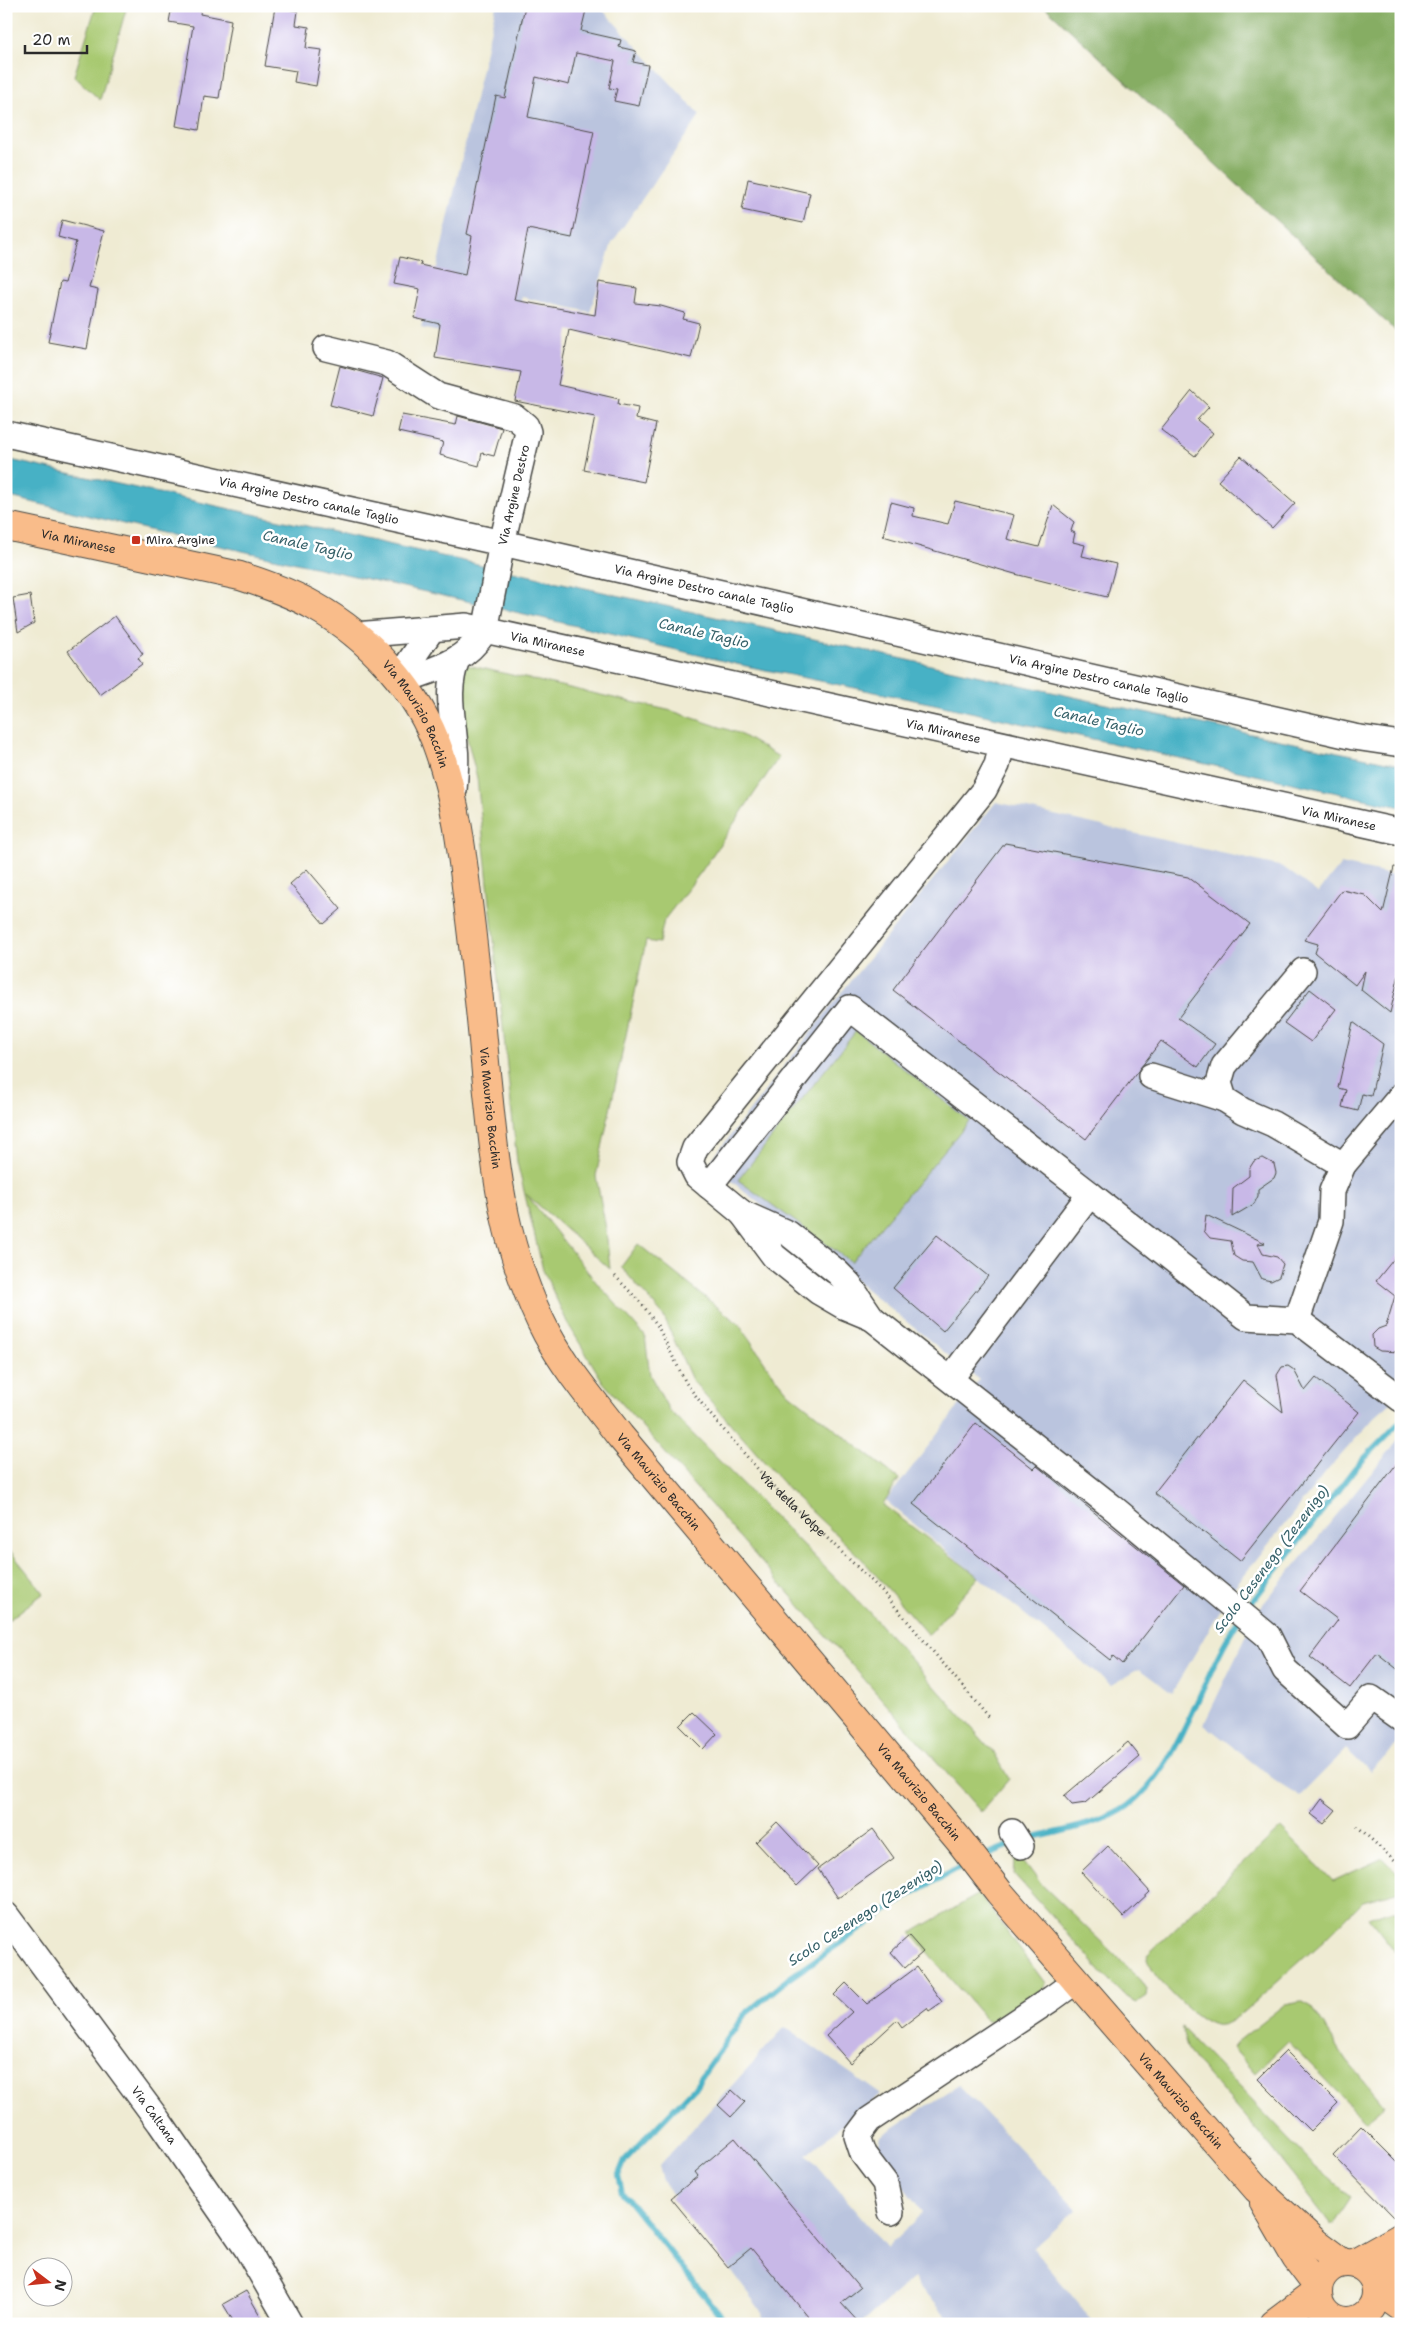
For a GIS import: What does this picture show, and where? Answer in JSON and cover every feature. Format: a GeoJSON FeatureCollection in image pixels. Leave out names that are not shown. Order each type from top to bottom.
{"type":"FeatureCollection","features":[{"type":"Feature","properties":{"kind":"main road","name":"Via Miranese"},"geometry":{"type":"LineString","coordinates":[[6,526],[240,576],[312,604],[333,617],[355,635]]}},
{"type":"Feature","properties":{"kind":"main road","name":"Via Maurizio Bacchin"},"geometry":{"type":"LineString","coordinates":[[355,635],[380,657],[400,681],[421,713],[439,749],[454,804],[476,964],[498,1174],[505,1218],[521,1271],[547,1334],[579,1382],[620,1436],[959,1840],[999,1892],[1257,2189],[1316,2243],[1349,2263]]}},
{"type":"Feature","properties":{"kind":"main road","name":"Via Maurizio Bacchin"},"geometry":{"type":"LineString","coordinates":[[1257,2189],[1276,2226],[1318,2289]]}},
{"type":"Feature","properties":{"kind":"main road"},"geometry":{"type":"LineString","coordinates":[[1274,2324],[1318,2289],[1326,2271],[1349,2263],[1401,2238]]}},
{"type":"Feature","properties":{"kind":"main road"},"geometry":{"type":"LineString","coordinates":[[1318,2289],[1322,2306],[1342,2321],[1372,2308],[1377,2289],[1401,2262]]}},
{"type":"Feature","properties":{"kind":"main road"},"geometry":{"type":"LineString","coordinates":[[1349,2263],[1367,2270],[1372,2275],[1377,2289],[1401,2307]]}},
{"type":"Feature","properties":{"kind":"street","name":"Via Argine Destro"},"geometry":{"type":"LineString","coordinates":[[326,348],[387,363],[438,396],[515,417],[526,426],[528,432],[486,624]]}},
{"type":"Feature","properties":{"kind":"street","name":"Via Argine Destro canale Taglio"},"geometry":{"type":"LineString","coordinates":[[6,434],[500,553],[1354,737],[1401,744]]}},
{"type":"Feature","properties":{"kind":"street","name":"Via Miranese"},"geometry":{"type":"LineString","coordinates":[[355,635],[486,624],[1002,746],[1401,832]]}},
{"type":"Feature","properties":{"kind":"street"},"geometry":{"type":"LineString","coordinates":[[400,681],[444,667],[458,659],[478,642],[486,624]]}},
{"type":"Feature","properties":{"kind":"street"},"geometry":{"type":"LineString","coordinates":[[400,681],[410,661],[432,629]]}},
{"type":"Feature","properties":{"kind":"street"},"geometry":{"type":"LineString","coordinates":[[454,804],[456,748],[450,706],[450,686],[458,659]]}},
{"type":"Feature","properties":{"kind":"street"},"geometry":{"type":"LineString","coordinates":[[1002,746],[997,765],[984,790],[695,1148],[690,1162],[697,1176],[742,1213],[774,1256],[819,1292],[843,1306],[872,1318],[951,1378],[1258,1627],[1268,1636],[1285,1670],[1347,1726],[1370,1698],[1401,1719]]}},
{"type":"Feature","properties":{"kind":"street"},"geometry":{"type":"LineString","coordinates":[[1224,1099],[1218,1083],[1224,1066],[1303,970]]}},
{"type":"Feature","properties":{"kind":"street"},"geometry":{"type":"LineString","coordinates":[[709,1186],[850,1008],[1246,1317],[1297,1320],[1401,1399]]}},
{"type":"Feature","properties":{"kind":"street"},"geometry":{"type":"LineString","coordinates":[[1151,1076],[1224,1099],[1243,1111],[1273,1124],[1343,1165]]}},
{"type":"Feature","properties":{"kind":"street"},"geometry":{"type":"LineString","coordinates":[[1297,1320],[1331,1222],[1332,1191],[1343,1165],[1401,1096]]}},
{"type":"Feature","properties":{"kind":"street"},"geometry":{"type":"LineString","coordinates":[[951,1378],[1090,1194]]}},
{"type":"Feature","properties":{"kind":"street","name":"Via Caltana"},"geometry":{"type":"LineString","coordinates":[[6,1915],[166,2130],[247,2249],[290,2324]]}},
{"type":"Feature","properties":{"kind":"street"},"geometry":{"type":"LineString","coordinates":[[891,2212],[885,2183],[863,2154],[857,2136],[869,2120],[1076,1981]]}},
{"type":"Feature","properties":{"kind":"path","name":"Via della Volpe"},"geometry":{"type":"LineString","coordinates":[[615,1276],[642,1304],[657,1325],[686,1383],[709,1412],[769,1482],[882,1591],[990,1719]]}},
{"type":"Feature","properties":{"kind":"path"},"geometry":{"type":"LineString","coordinates":[[1357,1826],[1401,1867]]}},
{"type":"Feature","properties":{"kind":"shaded area"},"geometry":{"type":"Polygon","coordinates":[[[496,6],[599,6],[700,115],[612,243],[590,312],[522,297],[507,346],[421,328],[439,259],[496,6]]]}},
{"type":"Feature","properties":{"kind":"shaded area"},"geometry":{"type":"Polygon","coordinates":[[[996,802],[1283,867],[1318,893],[1341,864],[1401,877],[1401,1394],[1375,1417],[1327,1471],[1232,1590],[1172,1693],[1139,1669],[1111,1685],[886,1501],[979,1380],[709,1163],[845,988],[996,802]]]}},
{"type":"Feature","properties":{"kind":"shaded area"},"geometry":{"type":"Polygon","coordinates":[[[1401,1437],[1401,1741],[1370,1772],[1346,1749],[1300,1796],[1276,1781],[1204,1724],[1259,1609],[1401,1437]]]}},
{"type":"Feature","properties":{"kind":"shaded area"},"geometry":{"type":"Polygon","coordinates":[[[785,2027],[880,2094],[807,2154],[887,2248],[923,2212],[876,2152],[881,2136],[959,2085],[1077,2209],[1033,2248],[1095,2324],[953,2324],[913,2278],[860,2324],[764,2324],[762,2312],[663,2181],[659,2166],[785,2027]]]}},
{"type":"Feature","properties":{"kind":"green space"},"geometry":{"type":"Polygon","coordinates":[[[96,6],[127,6],[100,100],[74,76],[96,6]]]}},
{"type":"Feature","properties":{"kind":"green space"},"geometry":{"type":"Polygon","coordinates":[[[1044,6],[1401,6],[1401,331],[1398,333],[1044,6]]]}},
{"type":"Feature","properties":{"kind":"green space"},"geometry":{"type":"Polygon","coordinates":[[[467,665],[672,711],[738,733],[779,757],[701,872],[664,920],[659,943],[646,941],[596,1176],[606,1229],[610,1269],[526,1194],[596,1282],[645,1336],[650,1375],[669,1410],[867,1610],[995,1754],[1009,1779],[981,1812],[603,1382],[567,1322],[543,1270],[517,1162],[477,778],[460,710],[462,673],[467,665]]]}},
{"type":"Feature","properties":{"kind":"green space"},"geometry":{"type":"Polygon","coordinates":[[[856,1031],[969,1121],[851,1262],[738,1180],[856,1031]]]}},
{"type":"Feature","properties":{"kind":"green space"},"geometry":{"type":"Polygon","coordinates":[[[638,1244],[740,1325],[770,1370],[789,1393],[899,1479],[883,1505],[979,1577],[928,1635],[862,1559],[789,1490],[692,1380],[663,1315],[621,1267],[638,1244]]]}},
{"type":"Feature","properties":{"kind":"green space"},"geometry":{"type":"Polygon","coordinates":[[[6,1546],[44,1593],[6,1622],[6,1546]]]}},
{"type":"Feature","properties":{"kind":"green space"},"geometry":{"type":"Polygon","coordinates":[[[1281,1828],[1333,1881],[1383,1858],[1401,1876],[1401,1893],[1396,1892],[1363,1901],[1325,1939],[1243,2013],[1222,2025],[1208,2023],[1191,2012],[1161,1982],[1153,1971],[1147,1955],[1281,1828]]]}},
{"type":"Feature","properties":{"kind":"green space"},"geometry":{"type":"Polygon","coordinates":[[[1016,1851],[1041,1884],[1141,1980],[1147,1989],[1146,1996],[1137,2002],[1126,1997],[1108,1979],[1014,1874],[1016,1851]]]}},
{"type":"Feature","properties":{"kind":"green space"},"geometry":{"type":"Polygon","coordinates":[[[979,1894],[1045,1983],[1044,1988],[997,2020],[991,2021],[985,2019],[911,1933],[979,1894]]]}},
{"type":"Feature","properties":{"kind":"green space"},"geometry":{"type":"Polygon","coordinates":[[[1390,1911],[1401,1911],[1401,1950],[1397,1954],[1369,1918],[1390,1911]]]}},
{"type":"Feature","properties":{"kind":"green space"},"geometry":{"type":"Polygon","coordinates":[[[1301,2001],[1312,2007],[1347,2061],[1384,2106],[1365,2121],[1288,2041],[1255,2073],[1233,2048],[1237,2042],[1285,2004],[1301,2001]]]}},
{"type":"Feature","properties":{"kind":"green space"},"geometry":{"type":"Polygon","coordinates":[[[1181,2027],[1313,2164],[1351,2197],[1332,2226],[1272,2148],[1195,2060],[1187,2048],[1181,2027]]]}},
{"type":"Feature","properties":{"kind":"water","name":"Canale Taglio"},"geometry":{"type":"Polygon","coordinates":[[[6,459],[1101,703],[1401,765],[1401,807],[934,704],[736,664],[6,496],[6,459]]]}},
{"type":"Feature","properties":{"kind":"building"},"geometry":{"type":"Polygon","coordinates":[[[172,6],[201,8],[200,14],[231,20],[219,98],[204,96],[199,130],[176,126],[193,26],[169,22],[172,6]]]}},
{"type":"Feature","properties":{"kind":"building"},"geometry":{"type":"Polygon","coordinates":[[[525,6],[587,6],[581,31],[621,40],[619,47],[636,51],[633,62],[648,65],[639,106],[614,101],[617,89],[609,88],[615,61],[576,53],[569,85],[536,77],[528,117],[594,131],[572,238],[528,229],[514,300],[595,315],[599,282],[637,288],[635,303],[661,306],[685,313],[683,319],[699,323],[691,358],[569,330],[558,385],[619,399],[618,404],[638,408],[636,419],[656,424],[644,482],[584,470],[595,417],[515,401],[521,372],[435,358],[440,324],[414,318],[420,289],[394,284],[400,257],[421,262],[420,265],[465,275],[472,236],[467,234],[496,96],[505,98],[525,6]]]}},
{"type":"Feature","properties":{"kind":"building"},"geometry":{"type":"Polygon","coordinates":[[[275,7],[298,11],[296,25],[309,27],[306,48],[322,50],[316,86],[294,82],[296,71],[265,66],[275,7]]]}},
{"type":"Feature","properties":{"kind":"building"},"geometry":{"type":"Polygon","coordinates":[[[748,179],[810,193],[803,223],[742,210],[748,179]]]}},
{"type":"Feature","properties":{"kind":"building"},"geometry":{"type":"Polygon","coordinates":[[[62,220],[104,231],[89,288],[98,290],[87,349],[48,342],[60,282],[65,283],[76,242],[58,237],[62,220]]]}},
{"type":"Feature","properties":{"kind":"building"},"geometry":{"type":"Polygon","coordinates":[[[340,366],[383,378],[373,416],[330,405],[340,366]]]}},
{"type":"Feature","properties":{"kind":"building"},"geometry":{"type":"Polygon","coordinates":[[[1192,391],[1209,407],[1197,420],[1213,433],[1195,456],[1161,430],[1192,391]]]}},
{"type":"Feature","properties":{"kind":"building"},"geometry":{"type":"Polygon","coordinates":[[[402,415],[456,425],[458,416],[502,428],[494,456],[482,453],[479,466],[440,455],[443,442],[398,432],[402,415]]]}},
{"type":"Feature","properties":{"kind":"building"},"geometry":{"type":"Polygon","coordinates":[[[1241,456],[1295,503],[1272,528],[1218,481],[1241,456]]]}},
{"type":"Feature","properties":{"kind":"building"},"geometry":{"type":"Polygon","coordinates":[[[955,501],[1014,515],[1007,539],[1039,547],[1053,505],[1074,522],[1071,531],[1075,533],[1073,542],[1085,545],[1082,556],[1116,564],[1107,597],[1015,574],[883,536],[891,502],[914,508],[913,516],[948,524],[955,501]]]}},
{"type":"Feature","properties":{"kind":"building"},"geometry":{"type":"Polygon","coordinates":[[[30,595],[34,623],[18,632],[13,598],[30,595]]]}},
{"type":"Feature","properties":{"kind":"building"},"geometry":{"type":"Polygon","coordinates":[[[115,616],[143,654],[138,658],[142,664],[100,695],[68,651],[115,616]]]}},
{"type":"Feature","properties":{"kind":"building"},"geometry":{"type":"Polygon","coordinates":[[[1005,843],[1188,877],[1250,924],[1178,1018],[1215,1044],[1198,1067],[1161,1041],[1086,1139],[893,990],[1005,843]]]}},
{"type":"Feature","properties":{"kind":"building"},"geometry":{"type":"Polygon","coordinates":[[[1394,867],[1401,868],[1401,966],[1390,1013],[1361,990],[1365,971],[1355,985],[1315,953],[1318,944],[1304,940],[1342,890],[1365,895],[1383,913],[1394,867]]]}},
{"type":"Feature","properties":{"kind":"building"},"geometry":{"type":"Polygon","coordinates":[[[307,869],[341,909],[324,924],[290,884],[307,869]]]}},
{"type":"Feature","properties":{"kind":"building"},"geometry":{"type":"Polygon","coordinates":[[[1310,989],[1336,1009],[1311,1042],[1284,1023],[1310,989]]]}},
{"type":"Feature","properties":{"kind":"building"},"geometry":{"type":"Polygon","coordinates":[[[1353,1022],[1383,1044],[1371,1096],[1362,1094],[1358,1111],[1342,1107],[1346,1090],[1338,1088],[1353,1022]]]}},
{"type":"Feature","properties":{"kind":"building"},"geometry":{"type":"Polygon","coordinates":[[[1263,1158],[1274,1164],[1276,1173],[1274,1178],[1258,1189],[1258,1196],[1254,1204],[1232,1217],[1233,1188],[1249,1176],[1249,1169],[1254,1161],[1263,1158]]]}},
{"type":"Feature","properties":{"kind":"building"},"geometry":{"type":"Polygon","coordinates":[[[1206,1215],[1265,1243],[1258,1244],[1263,1254],[1277,1257],[1283,1264],[1279,1277],[1271,1281],[1262,1279],[1253,1262],[1242,1261],[1234,1256],[1231,1241],[1210,1238],[1204,1231],[1206,1215]]]}},
{"type":"Feature","properties":{"kind":"building"},"geometry":{"type":"Polygon","coordinates":[[[937,1235],[988,1276],[943,1331],[893,1288],[937,1235]]]}},
{"type":"Feature","properties":{"kind":"building"},"geometry":{"type":"Polygon","coordinates":[[[1401,1250],[1401,1352],[1380,1351],[1373,1347],[1372,1335],[1378,1329],[1386,1326],[1395,1296],[1376,1281],[1401,1250]]]}},
{"type":"Feature","properties":{"kind":"building"},"geometry":{"type":"Polygon","coordinates":[[[1288,1366],[1294,1370],[1305,1391],[1316,1378],[1359,1412],[1240,1561],[1154,1493],[1243,1380],[1283,1412],[1277,1375],[1282,1367],[1288,1366]]]}},
{"type":"Feature","properties":{"kind":"building"},"geometry":{"type":"Polygon","coordinates":[[[976,1423],[1034,1469],[1037,1466],[1184,1585],[1122,1664],[1113,1656],[1110,1660],[913,1504],[976,1423]]]}},
{"type":"Feature","properties":{"kind":"building"},"geometry":{"type":"Polygon","coordinates":[[[1401,1458],[1401,1672],[1377,1653],[1350,1688],[1310,1657],[1338,1620],[1300,1591],[1401,1458]]]}},
{"type":"Feature","properties":{"kind":"building"},"geometry":{"type":"Polygon","coordinates":[[[694,1712],[717,1734],[703,1749],[680,1726],[694,1712]]]}},
{"type":"Feature","properties":{"kind":"building"},"geometry":{"type":"Polygon","coordinates":[[[1128,1742],[1140,1757],[1086,1803],[1072,1805],[1064,1796],[1128,1742]]]}},
{"type":"Feature","properties":{"kind":"building"},"geometry":{"type":"Polygon","coordinates":[[[1322,1799],[1336,1810],[1324,1824],[1311,1814],[1322,1799]]]}},
{"type":"Feature","properties":{"kind":"building"},"geometry":{"type":"Polygon","coordinates":[[[777,1822],[818,1866],[797,1886],[756,1842],[777,1822]]]}},
{"type":"Feature","properties":{"kind":"building"},"geometry":{"type":"Polygon","coordinates":[[[873,1829],[894,1858],[838,1898],[818,1869],[873,1829]]]}},
{"type":"Feature","properties":{"kind":"building"},"geometry":{"type":"Polygon","coordinates":[[[1108,1846],[1150,1892],[1123,1917],[1081,1872],[1108,1846]]]}},
{"type":"Feature","properties":{"kind":"building"},"geometry":{"type":"Polygon","coordinates":[[[909,1936],[923,1952],[905,1968],[891,1952],[909,1936]]]}},
{"type":"Feature","properties":{"kind":"building"},"geometry":{"type":"Polygon","coordinates":[[[917,1967],[942,2002],[929,2011],[927,2008],[902,2027],[897,2020],[850,2063],[826,2036],[852,2012],[834,1995],[846,1983],[867,2004],[917,1967]]]}},
{"type":"Feature","properties":{"kind":"building"},"geometry":{"type":"Polygon","coordinates":[[[1286,2051],[1338,2103],[1310,2131],[1258,2079],[1286,2051]]]}},
{"type":"Feature","properties":{"kind":"building"},"geometry":{"type":"Polygon","coordinates":[[[732,2090],[745,2102],[731,2117],[718,2105],[732,2090]]]}},
{"type":"Feature","properties":{"kind":"building"},"geometry":{"type":"Polygon","coordinates":[[[1361,2126],[1401,2166],[1401,2221],[1399,2222],[1333,2155],[1361,2126]]]}},
{"type":"Feature","properties":{"kind":"building"},"geometry":{"type":"Polygon","coordinates":[[[735,2138],[860,2288],[841,2303],[860,2324],[814,2324],[751,2248],[728,2267],[671,2198],[698,2176],[695,2172],[735,2138]]]}},
{"type":"Feature","properties":{"kind":"building"},"geometry":{"type":"Polygon","coordinates":[[[246,2291],[265,2324],[235,2324],[223,2304],[246,2291]]]}},
{"type":"Feature","properties":{"kind":"waterway","name":"Scolo Cesenego (Zezenigo)"},"geometry":{"type":"LineString","coordinates":[[1245,1611],[1355,1468],[1401,1421]]}},
{"type":"Feature","properties":{"kind":"waterway","name":"Scolo Cesenego (Zezenigo)"},"geometry":{"type":"LineString","coordinates":[[1023,1841],[1092,1823],[1117,1813],[1128,1806],[1147,1788],[1163,1767],[1177,1743],[1225,1642],[1239,1620]]}},
{"type":"Feature","properties":{"kind":"waterway","name":"Scolo Cesenego (Zezenigo)"},"geometry":{"type":"LineString","coordinates":[[981,1857],[1013,1844]]}},
{"type":"Feature","properties":{"kind":"waterway","name":"Scolo Cesenego (Zezenigo)"},"geometry":{"type":"LineString","coordinates":[[727,2324],[622,2192],[618,2177],[625,2160],[694,2088],[744,2015],[788,1979],[912,1893],[967,1863]]}},
{"type":"Feature","properties":{"kind":"place","name":"Mira Argine"},"geometry":{"type":"Point","coordinates":[136,540]}}]}
